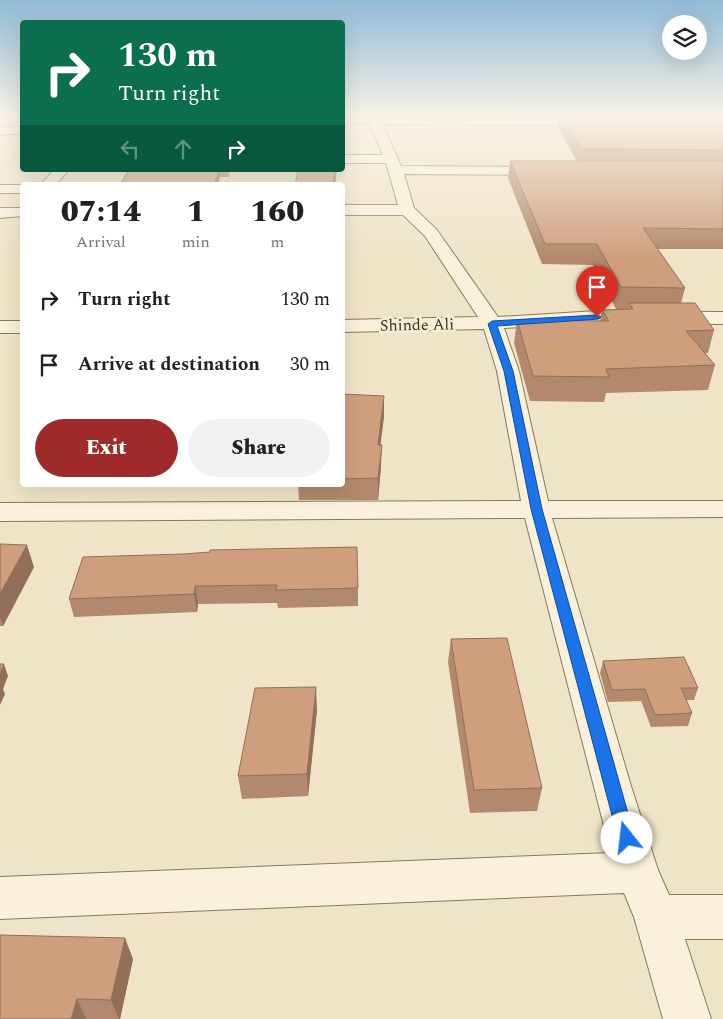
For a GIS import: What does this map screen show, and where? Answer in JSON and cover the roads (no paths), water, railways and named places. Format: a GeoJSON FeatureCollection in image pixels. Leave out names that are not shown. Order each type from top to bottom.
{"type":"FeatureCollection","features":[{"type":"Feature","properties":{"kind":"street"},"geometry":{"type":"LineString","coordinates":[[378,163],[562,171]]}},
{"type":"Feature","properties":{"kind":"street"},"geometry":{"type":"LineString","coordinates":[[393,164],[407,210],[431,233],[492,324],[508,371],[536,509],[637,872],[656,917],[687,1019]]}},
{"type":"Feature","properties":{"kind":"street"},"geometry":{"type":"LineString","coordinates":[[50,182],[60,172]]}},
{"type":"Feature","properties":{"kind":"street"},"geometry":{"type":"LineString","coordinates":[[0,189],[20,189]]}},
{"type":"Feature","properties":{"kind":"street"},"geometry":{"type":"LineString","coordinates":[[345,210],[407,210]]}},
{"type":"Feature","properties":{"kind":"street"},"geometry":{"type":"LineString","coordinates":[[0,213],[20,212]]}},
{"type":"Feature","properties":{"kind":"street","name":"Shinde Ali"},"geometry":{"type":"LineString","coordinates":[[345,326],[492,324],[597,317],[723,318]]}},
{"type":"Feature","properties":{"kind":"street"},"geometry":{"type":"LineString","coordinates":[[0,327],[20,327]]}},
{"type":"Feature","properties":{"kind":"street"},"geometry":{"type":"LineString","coordinates":[[0,512],[723,509]]}},
{"type":"Feature","properties":{"kind":"street"},"geometry":{"type":"LineString","coordinates":[[0,898],[637,872]]}},
{"type":"Feature","properties":{"kind":"street"},"geometry":{"type":"LineString","coordinates":[[656,917],[723,917]]}}]}
